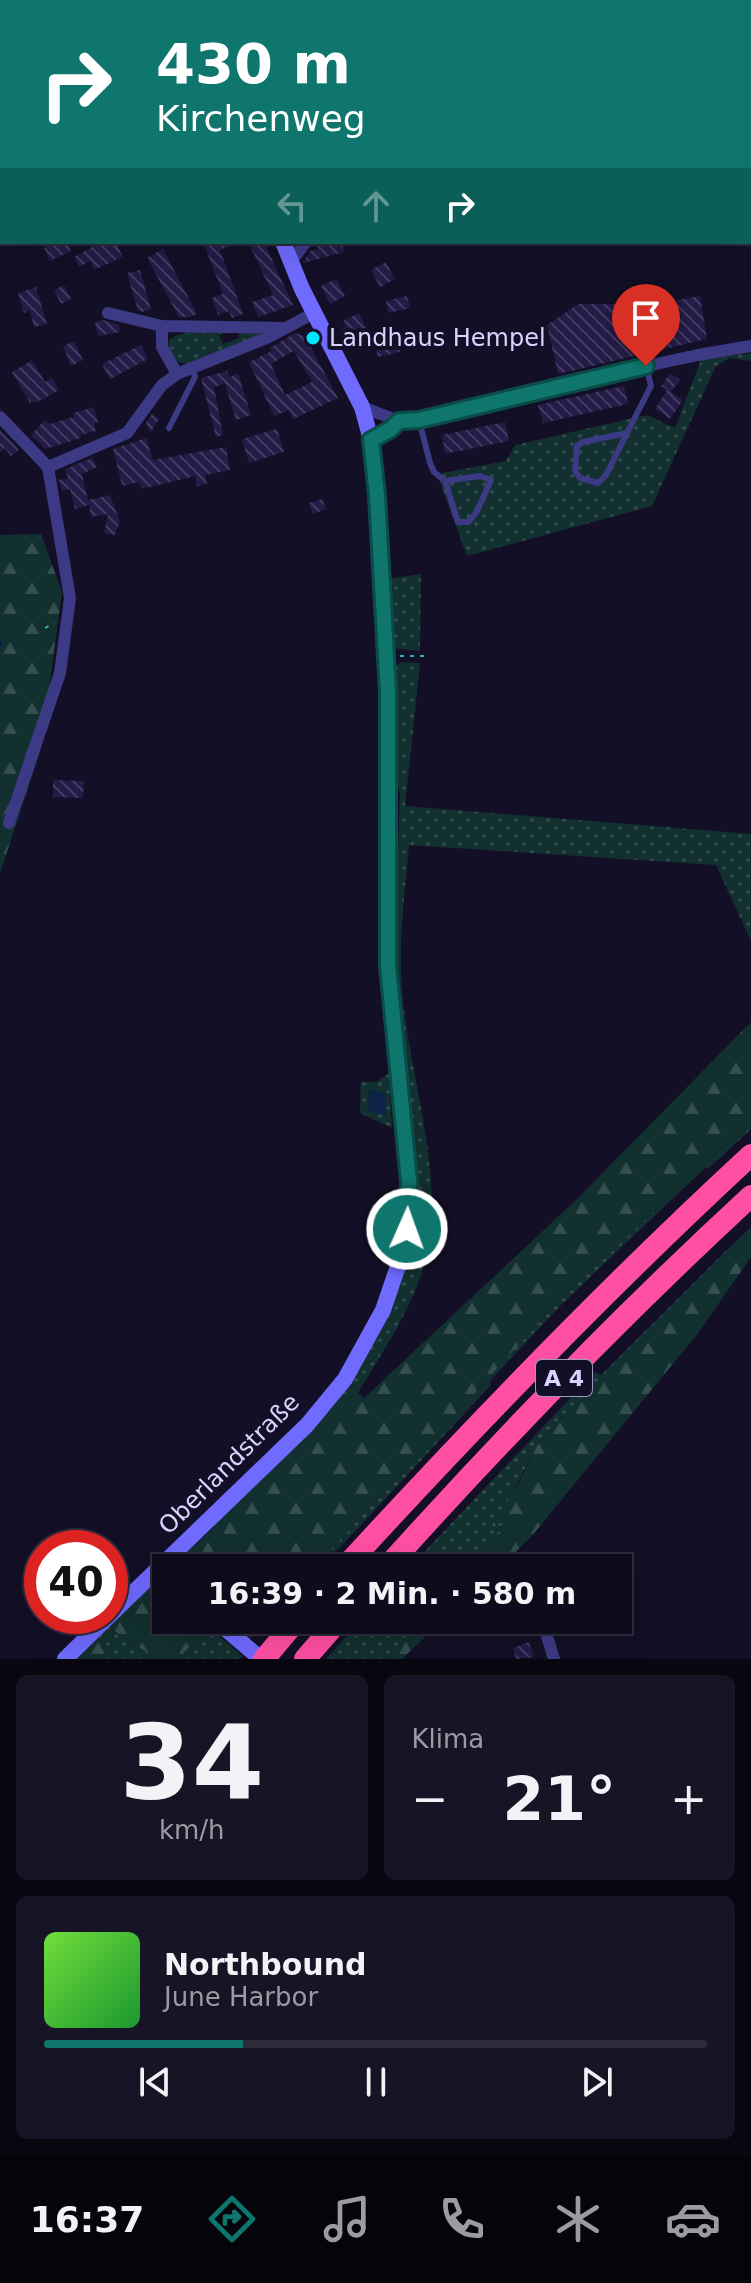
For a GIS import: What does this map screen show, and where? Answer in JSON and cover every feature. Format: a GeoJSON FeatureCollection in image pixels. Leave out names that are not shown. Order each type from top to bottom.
{"type":"FeatureCollection","features":[{"type":"Feature","properties":{"kind":"highway","name":"A 4"},"geometry":{"type":"LineString","coordinates":[[357,1554],[572,1326],[751,1155]]}},
{"type":"Feature","properties":{"kind":"highway","name":"A 4"},"geometry":{"type":"LineString","coordinates":[[399,1554],[594,1348],[751,1196]]}},
{"type":"Feature","properties":{"kind":"highway"},"geometry":{"type":"LineString","coordinates":[[262,1659],[284,1634]]}},
{"type":"Feature","properties":{"kind":"highway"},"geometry":{"type":"LineString","coordinates":[[305,1659],[327,1634]]}},
{"type":"Feature","properties":{"kind":"street","name":"Oberlandstraße"},"geometry":{"type":"LineString","coordinates":[[180,1554],[307,1425],[345,1379],[383,1310],[397,1274],[406,1243],[409,1206],[388,966],[390,821],[386,655],[371,440],[362,407],[314,313],[284,244]]}},
{"type":"Feature","properties":{"kind":"street"},"geometry":{"type":"LineString","coordinates":[[290,263],[304,244]]}},
{"type":"Feature","properties":{"kind":"street"},"geometry":{"type":"LineString","coordinates":[[108,313],[162,326],[283,328]]}},
{"type":"Feature","properties":{"kind":"street"},"geometry":{"type":"LineString","coordinates":[[48,467],[127,433],[162,385],[177,374],[269,337],[314,313]]}},
{"type":"Feature","properties":{"kind":"street"},"geometry":{"type":"LineString","coordinates":[[162,326],[162,347],[177,374]]}},
{"type":"Feature","properties":{"kind":"street"},"geometry":{"type":"LineString","coordinates":[[362,407],[399,421],[419,420],[646,366],[751,346]]}},
{"type":"Feature","properties":{"kind":"street"},"geometry":{"type":"LineString","coordinates":[[0,417],[48,467],[70,598],[60,673],[9,823]]}},
{"type":"Feature","properties":{"kind":"street"},"geometry":{"type":"LineString","coordinates":[[371,440],[399,421]]}},
{"type":"Feature","properties":{"kind":"street","name":"Oberlandstraße"},"geometry":{"type":"LineString","coordinates":[[128,1601],[152,1580]]}},
{"type":"Feature","properties":{"kind":"street","name":"Oberlandstraße"},"geometry":{"type":"LineString","coordinates":[[65,1659],[91,1634]]}},
{"type":"Feature","properties":{"kind":"street"},"geometry":{"type":"LineString","coordinates":[[232,1634],[262,1659]]}},
{"type":"Feature","properties":{"kind":"street"},"geometry":{"type":"LineString","coordinates":[[546,1634],[554,1659]]}},
{"type":"Feature","properties":{"kind":"lane"},"geometry":{"type":"LineString","coordinates":[[627,433],[577,446],[575,471],[580,478],[598,483],[606,475],[651,386],[646,366]]}},
{"type":"Feature","properties":{"kind":"lane"},"geometry":{"type":"LineString","coordinates":[[169,428],[195,377],[193,368]]}},
{"type":"Feature","properties":{"kind":"lane"},"geometry":{"type":"LineString","coordinates":[[419,420],[430,463],[434,472],[445,481],[458,522],[468,522],[476,513],[491,480],[480,476],[445,481]]}},
{"type":"Feature","properties":{"kind":"path"},"geometry":{"type":"LineString","coordinates":[[45,628],[56,622]]}},
{"type":"Feature","properties":{"kind":"path"},"geometry":{"type":"LineString","coordinates":[[386,655],[425,656]]}},
{"type":"Feature","properties":{"kind":"green space"},"geometry":{"type":"Polygon","coordinates":[[[238,330],[266,332],[193,364],[178,361],[169,351],[169,340],[175,336],[196,332],[226,333],[219,335],[223,344],[239,338],[238,330]]]}},
{"type":"Feature","properties":{"kind":"green space"},"geometry":{"type":"Polygon","coordinates":[[[751,353],[751,361],[730,358],[716,366],[652,506],[467,556],[437,474],[506,461],[515,445],[647,415],[675,428],[701,360],[751,353]]]}},
{"type":"Feature","properties":{"kind":"green space"},"geometry":{"type":"Polygon","coordinates":[[[41,534],[62,592],[41,749],[0,873],[0,535],[41,534]]]}},
{"type":"Feature","properties":{"kind":"green space"},"geometry":{"type":"Polygon","coordinates":[[[421,574],[420,651],[391,648],[387,579],[421,574]]]}},
{"type":"Feature","properties":{"kind":"green space"},"geometry":{"type":"Polygon","coordinates":[[[401,662],[420,663],[405,806],[751,834],[751,941],[716,865],[409,845],[402,918],[401,973],[431,1178],[430,1239],[426,1260],[411,1300],[358,1393],[348,1384],[404,1271],[402,1069],[405,1045],[398,1018],[394,959],[400,793],[394,778],[391,670],[401,662]]]}},
{"type":"Feature","properties":{"kind":"green space"},"geometry":{"type":"Polygon","coordinates":[[[751,1022],[751,1120],[559,1301],[327,1554],[183,1554],[214,1527],[210,1523],[348,1384],[364,1398],[576,1200],[751,1022]]]}},
{"type":"Feature","properties":{"kind":"green space"},"geometry":{"type":"Polygon","coordinates":[[[389,1073],[392,1128],[360,1113],[361,1082],[376,1082],[389,1073]]]}},
{"type":"Feature","properties":{"kind":"green space"},"geometry":{"type":"Polygon","coordinates":[[[751,1120],[751,1129],[708,1169],[706,1167],[562,1304],[334,1554],[327,1554],[559,1301],[751,1120]]]}},
{"type":"Feature","properties":{"kind":"green space"},"geometry":{"type":"Polygon","coordinates":[[[751,1227],[751,1257],[699,1332],[531,1537],[513,1554],[476,1554],[509,1524],[506,1520],[492,1525],[538,1444],[731,1252],[728,1249],[751,1227]]]}},
{"type":"Feature","properties":{"kind":"green space"},"geometry":{"type":"Polygon","coordinates":[[[728,1249],[731,1252],[538,1444],[494,1527],[506,1519],[510,1524],[487,1541],[476,1554],[422,1554],[595,1372],[601,1375],[728,1249]]]}},
{"type":"Feature","properties":{"kind":"green space"},"geometry":{"type":"Polygon","coordinates":[[[152,1589],[152,1634],[202,1634],[178,1659],[157,1659],[119,1634],[128,1634],[128,1605],[140,1593],[152,1589]]]}},
{"type":"Feature","properties":{"kind":"green space"},"geometry":{"type":"Polygon","coordinates":[[[119,1634],[157,1659],[99,1659],[110,1649],[97,1635],[119,1634]]]}},
{"type":"Feature","properties":{"kind":"green space"},"geometry":{"type":"Polygon","coordinates":[[[202,1634],[217,1634],[243,1656],[240,1659],[178,1659],[202,1634]]]}},
{"type":"Feature","properties":{"kind":"green space"},"geometry":{"type":"Polygon","coordinates":[[[348,1634],[410,1634],[389,1659],[326,1659],[348,1634]]]}},
{"type":"Feature","properties":{"kind":"green space"},"geometry":{"type":"Polygon","coordinates":[[[410,1634],[428,1634],[402,1659],[389,1659],[410,1634]]]}},
{"type":"Feature","properties":{"kind":"green space"},"geometry":{"type":"Polygon","coordinates":[[[97,1635],[110,1649],[99,1659],[73,1659],[97,1635]]]}},
{"type":"Feature","properties":{"kind":"water"},"geometry":{"type":"Polygon","coordinates":[[[369,1089],[385,1094],[386,1116],[368,1110],[369,1089]]]}},
{"type":"Feature","properties":{"kind":"building"},"geometry":{"type":"Polygon","coordinates":[[[52,244],[68,244],[71,251],[50,261],[44,248],[52,244]]]}},
{"type":"Feature","properties":{"kind":"building"},"geometry":{"type":"Polygon","coordinates":[[[97,244],[117,244],[123,257],[94,270],[90,261],[79,267],[74,257],[97,244]]]}},
{"type":"Feature","properties":{"kind":"building"},"geometry":{"type":"Polygon","coordinates":[[[204,244],[235,244],[220,250],[243,314],[232,318],[229,311],[218,315],[212,298],[223,294],[204,244]]]}},
{"type":"Feature","properties":{"kind":"building"},"geometry":{"type":"Polygon","coordinates":[[[249,244],[265,244],[293,305],[258,317],[252,302],[273,295],[249,244]]]}},
{"type":"Feature","properties":{"kind":"building"},"geometry":{"type":"Polygon","coordinates":[[[317,244],[342,244],[344,252],[303,263],[310,251],[318,249],[317,244]]]}},
{"type":"Feature","properties":{"kind":"building"},"geometry":{"type":"Polygon","coordinates":[[[163,249],[197,314],[191,317],[179,317],[147,258],[163,249]]]}},
{"type":"Feature","properties":{"kind":"building"},"geometry":{"type":"Polygon","coordinates":[[[386,262],[395,279],[380,287],[371,270],[386,262]]]}},
{"type":"Feature","properties":{"kind":"building"},"geometry":{"type":"Polygon","coordinates":[[[140,270],[151,309],[142,312],[138,311],[127,273],[140,270]]]}},
{"type":"Feature","properties":{"kind":"building"},"geometry":{"type":"Polygon","coordinates":[[[336,279],[345,296],[330,304],[321,286],[336,279]]]}},
{"type":"Feature","properties":{"kind":"building"},"geometry":{"type":"Polygon","coordinates":[[[64,285],[71,299],[61,304],[54,290],[64,285]]]}},
{"type":"Feature","properties":{"kind":"building"},"geometry":{"type":"Polygon","coordinates":[[[36,287],[47,324],[34,327],[30,311],[24,313],[18,293],[36,287]]]}},
{"type":"Feature","properties":{"kind":"building"},"geometry":{"type":"Polygon","coordinates":[[[407,296],[410,308],[388,313],[386,301],[407,296]]]}},
{"type":"Feature","properties":{"kind":"building"},"geometry":{"type":"Polygon","coordinates":[[[700,296],[707,339],[558,374],[547,325],[578,304],[653,304],[700,296]]]}},
{"type":"Feature","properties":{"kind":"building"},"geometry":{"type":"Polygon","coordinates":[[[359,313],[369,333],[349,343],[342,329],[346,327],[343,321],[359,313]]]}},
{"type":"Feature","properties":{"kind":"building"},"geometry":{"type":"Polygon","coordinates":[[[103,320],[119,325],[120,332],[98,336],[95,322],[103,320]]]}},
{"type":"Feature","properties":{"kind":"building"},"geometry":{"type":"Polygon","coordinates":[[[295,333],[305,336],[338,398],[293,419],[289,410],[274,416],[249,362],[272,351],[270,348],[295,333]],[[294,351],[271,364],[285,395],[312,382],[294,351]]]}},
{"type":"Feature","properties":{"kind":"building"},"geometry":{"type":"Polygon","coordinates":[[[397,334],[400,352],[378,357],[374,340],[397,334]]]}},
{"type":"Feature","properties":{"kind":"building"},"geometry":{"type":"Polygon","coordinates":[[[74,341],[83,360],[71,366],[63,346],[74,341]]]}},
{"type":"Feature","properties":{"kind":"building"},"geometry":{"type":"Polygon","coordinates":[[[141,345],[148,359],[110,379],[102,364],[141,345]]]}},
{"type":"Feature","properties":{"kind":"building"},"geometry":{"type":"Polygon","coordinates":[[[32,360],[45,382],[52,378],[59,390],[36,403],[30,403],[12,372],[32,360]]]}},
{"type":"Feature","properties":{"kind":"building"},"geometry":{"type":"Polygon","coordinates":[[[227,371],[230,377],[238,373],[251,415],[236,420],[225,384],[214,387],[223,435],[216,437],[201,378],[227,371]]]}},
{"type":"Feature","properties":{"kind":"building"},"geometry":{"type":"Polygon","coordinates":[[[670,373],[680,380],[671,392],[683,400],[670,419],[655,409],[667,390],[661,386],[670,373]]]}},
{"type":"Feature","properties":{"kind":"building"},"geometry":{"type":"Polygon","coordinates":[[[624,386],[628,404],[543,423],[538,405],[624,386]]]}},
{"type":"Feature","properties":{"kind":"building"},"geometry":{"type":"Polygon","coordinates":[[[94,407],[98,422],[94,424],[96,431],[80,435],[81,438],[45,449],[31,435],[44,421],[50,424],[94,407]]]}},
{"type":"Feature","properties":{"kind":"building"},"geometry":{"type":"Polygon","coordinates":[[[152,414],[159,419],[150,433],[146,422],[152,414]]]}},
{"type":"Feature","properties":{"kind":"building"},"geometry":{"type":"Polygon","coordinates":[[[505,422],[509,441],[445,454],[442,435],[505,422]]]}},
{"type":"Feature","properties":{"kind":"building"},"geometry":{"type":"Polygon","coordinates":[[[277,429],[284,452],[249,463],[242,439],[277,429]]]}},
{"type":"Feature","properties":{"kind":"building"},"geometry":{"type":"Polygon","coordinates":[[[0,430],[19,450],[11,456],[5,448],[0,452],[0,430]]]}},
{"type":"Feature","properties":{"kind":"building"},"geometry":{"type":"Polygon","coordinates":[[[146,438],[153,460],[226,447],[230,470],[205,475],[207,484],[197,486],[195,476],[142,489],[139,482],[122,486],[113,449],[146,438]]]}},
{"type":"Feature","properties":{"kind":"building"},"geometry":{"type":"Polygon","coordinates":[[[92,458],[97,467],[82,474],[88,500],[110,495],[120,522],[115,535],[104,533],[108,514],[91,517],[89,505],[75,509],[70,489],[62,491],[59,480],[68,478],[65,469],[92,458]]]}},
{"type":"Feature","properties":{"kind":"building"},"geometry":{"type":"Polygon","coordinates":[[[322,499],[326,509],[313,514],[309,503],[322,499]]]}},
{"type":"Feature","properties":{"kind":"building"},"geometry":{"type":"Polygon","coordinates":[[[53,780],[84,781],[83,798],[53,797],[53,780]]]}},
{"type":"Feature","properties":{"kind":"building"},"geometry":{"type":"Polygon","coordinates":[[[529,1642],[534,1657],[516,1659],[513,1648],[529,1642]]]}},
{"type":"Feature","properties":{"kind":"place","name":"Landhaus Hempel"},"geometry":{"type":"Point","coordinates":[313,338]}},
{"type":"Feature","properties":{"kind":"route"},"geometry":{"type":"LineString","coordinates":[[407,1229],[409,1181],[388,966],[388,692],[371,440],[399,421],[419,420],[646,366]]}}]}
